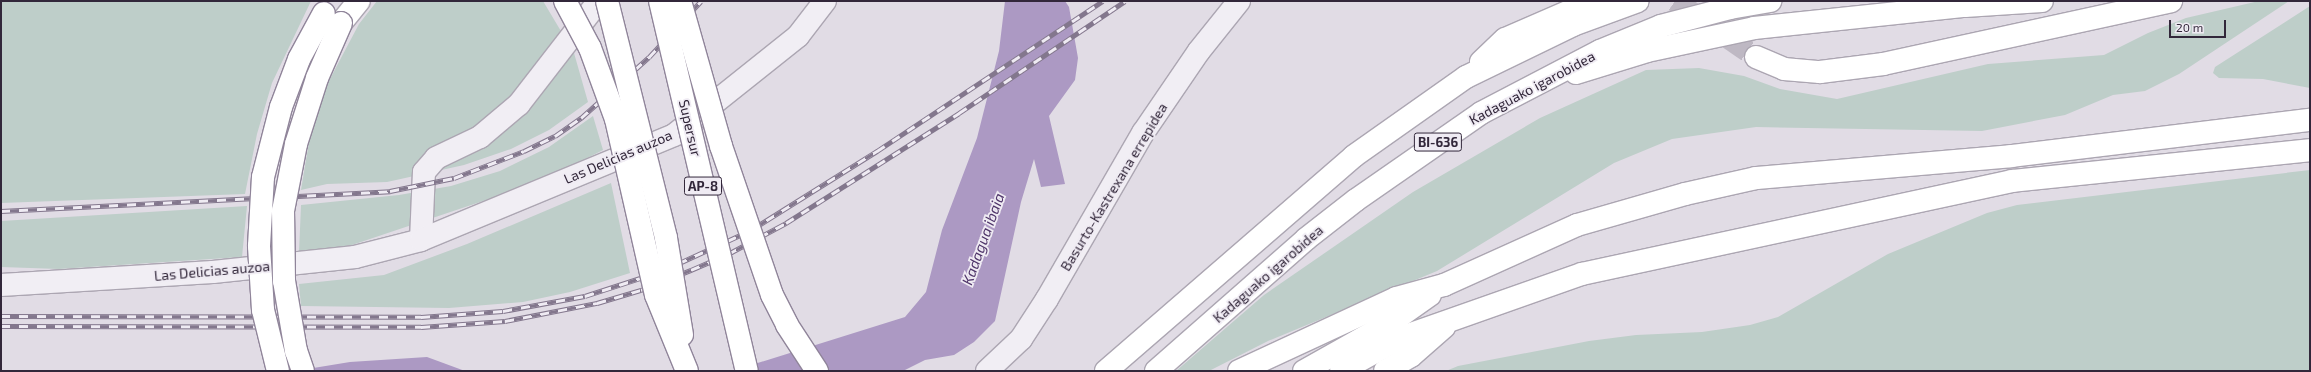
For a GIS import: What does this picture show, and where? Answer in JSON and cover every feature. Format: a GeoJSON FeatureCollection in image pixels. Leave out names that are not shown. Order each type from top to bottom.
{"type":"FeatureCollection","features":[{"type":"Feature","properties":{"kind":"highway"},"geometry":{"type":"LineString","coordinates":[[278,371],[263,310],[259,246],[263,177],[284,101],[299,59],[332,13],[359,1]]}},
{"type":"Feature","properties":{"kind":"highway"},"geometry":{"type":"LineString","coordinates":[[565,1],[590,48],[616,119],[656,295],[687,371]]}},
{"type":"Feature","properties":{"kind":"highway"},"geometry":{"type":"LineString","coordinates":[[607,1],[666,238],[687,371]]}},
{"type":"Feature","properties":{"kind":"highway","name":"Supersur"},"geometry":{"type":"LineString","coordinates":[[660,1],[746,371]]}},
{"type":"Feature","properties":{"kind":"highway"},"geometry":{"type":"LineString","coordinates":[[680,1],[720,146],[772,295],[787,325],[817,371]]}},
{"type":"Feature","properties":{"kind":"highway"},"geometry":{"type":"LineString","coordinates":[[1466,77],[1505,39],[1593,1]]}},
{"type":"Feature","properties":{"kind":"highway","name":"BI-636"},"geometry":{"type":"LineString","coordinates":[[1106,371],[1354,156],[1466,77],[1573,25],[1638,1]]}},
{"type":"Feature","properties":{"kind":"highway","name":"Kadaguako igarobidea"},"geometry":{"type":"LineString","coordinates":[[1156,371],[1306,239],[1356,200],[1481,113],[1600,51],[1660,26],[1730,8],[1770,1]]}},
{"type":"Feature","properties":{"kind":"highway"},"geometry":{"type":"LineString","coordinates":[[1538,82],[1597,69],[1662,48],[1754,28],[1949,8],[2042,1]]}},
{"type":"Feature","properties":{"kind":"highway"},"geometry":{"type":"LineString","coordinates":[[1756,57],[1784,69],[1820,72],[1883,64],[2171,1]]}},
{"type":"Feature","properties":{"kind":"highway"},"geometry":{"type":"LineString","coordinates":[[303,371],[296,351],[284,281],[283,211],[296,144],[317,78],[332,13]]}},
{"type":"Feature","properties":{"kind":"highway"},"geometry":{"type":"LineString","coordinates":[[1239,371],[1396,298],[1444,285],[1577,224],[1685,194],[1756,178],[2010,156],[2310,120]]}},
{"type":"Feature","properties":{"kind":"highway"},"geometry":{"type":"LineString","coordinates":[[1341,371],[1400,338],[1582,274],[2012,181],[2310,150]]}},
{"type":"Feature","properties":{"kind":"highway"},"geometry":{"type":"LineString","coordinates":[[1304,371],[1393,321],[1444,285]]}},
{"type":"Feature","properties":{"kind":"highway"},"geometry":{"type":"LineString","coordinates":[[1385,371],[1411,356],[1452,320]]}},
{"type":"Feature","properties":{"kind":"street"},"geometry":{"type":"LineString","coordinates":[[421,240],[424,172],[436,158],[480,137],[519,104],[600,1]]}},
{"type":"Feature","properties":{"kind":"street","name":"Las Delicias auzoa"},"geometry":{"type":"LineString","coordinates":[[1,285],[213,272],[355,257],[421,240],[674,135],[798,36],[825,1]]}},
{"type":"Feature","properties":{"kind":"street","name":"Basurto-Kastrexana errepidea"},"geometry":{"type":"LineString","coordinates":[[987,371],[1025,333],[1047,299],[1143,133],[1199,52],[1239,1]]}},
{"type":"Feature","properties":{"kind":"shaded area"},"geometry":{"type":"Polygon","coordinates":[[[1,1],[311,1],[272,83],[257,134],[245,194],[1,203],[1,1]]]}},
{"type":"Feature","properties":{"kind":"shaded area"},"geometry":{"type":"Polygon","coordinates":[[[377,1],[543,1],[574,53],[588,102],[549,130],[511,149],[464,165],[387,182],[327,184],[301,190],[310,136],[323,92],[359,24],[377,1]]]}},
{"type":"Feature","properties":{"kind":"shaded area"},"geometry":{"type":"Polygon","coordinates":[[[2259,1],[2289,1],[2179,74],[2145,91],[2113,95],[2065,115],[1982,131],[1756,127],[1672,139],[1614,163],[1437,271],[1268,341],[1209,371],[1176,371],[1264,295],[1413,192],[1540,118],[1646,70],[1699,68],[1744,76],[1780,89],[1837,99],[1988,64],[2104,55],[2148,33],[2186,18],[2259,1]]]}},
{"type":"Feature","properties":{"kind":"shaded area"},"geometry":{"type":"Polygon","coordinates":[[[2310,6],[2310,88],[2263,79],[2219,78],[2213,73],[2215,67],[2310,6]]]}},
{"type":"Feature","properties":{"kind":"shaded area"},"geometry":{"type":"Polygon","coordinates":[[[593,116],[603,150],[540,182],[352,245],[299,253],[301,205],[399,195],[451,186],[500,171],[549,147],[593,116]]]}},
{"type":"Feature","properties":{"kind":"shaded area"},"geometry":{"type":"Polygon","coordinates":[[[2310,170],[2310,371],[1446,371],[1458,366],[1589,341],[1636,335],[1702,332],[1750,325],[1778,317],[1888,254],[1987,213],[2017,205],[2310,170]]]}},
{"type":"Feature","properties":{"kind":"shaded area"},"geometry":{"type":"Polygon","coordinates":[[[611,183],[630,273],[570,292],[523,302],[449,308],[301,306],[299,284],[384,275],[467,244],[611,183]]]}},
{"type":"Feature","properties":{"kind":"shaded area"},"geometry":{"type":"Polygon","coordinates":[[[247,206],[242,257],[59,269],[1,267],[1,221],[247,206]]]}},
{"type":"Feature","properties":{"kind":"water","name":"Kadagua ibaia"},"geometry":{"type":"Polygon","coordinates":[[[1005,1],[1065,1],[1069,7],[1078,58],[1075,80],[1049,116],[1065,184],[1041,187],[1034,159],[1021,202],[995,321],[974,342],[954,355],[925,360],[903,371],[732,371],[905,317],[926,292],[942,230],[977,138],[999,51],[1005,1]]]}},
{"type":"Feature","properties":{"kind":"water"},"geometry":{"type":"Polygon","coordinates":[[[427,357],[465,371],[295,371],[350,362],[427,357]]]}},
{"type":"Feature","properties":{"kind":"tunnel"},"geometry":{"type":"LineString","coordinates":[[1675,1],[1756,57]]}},
{"type":"Feature","properties":{"kind":"railway"},"geometry":{"type":"LineString","coordinates":[[1,211],[390,191],[454,178],[524,151],[555,136],[581,118],[649,57],[701,1]]}},
{"type":"Feature","properties":{"kind":"railway"},"geometry":{"type":"LineString","coordinates":[[1,316],[421,317],[503,311],[585,296],[662,271],[751,230],[877,151],[1103,1]]}},
{"type":"Feature","properties":{"kind":"railway"},"geometry":{"type":"LineString","coordinates":[[1,326],[421,327],[505,321],[597,303],[641,290],[691,270],[728,254],[786,223],[959,113],[1125,1]]}}]}
